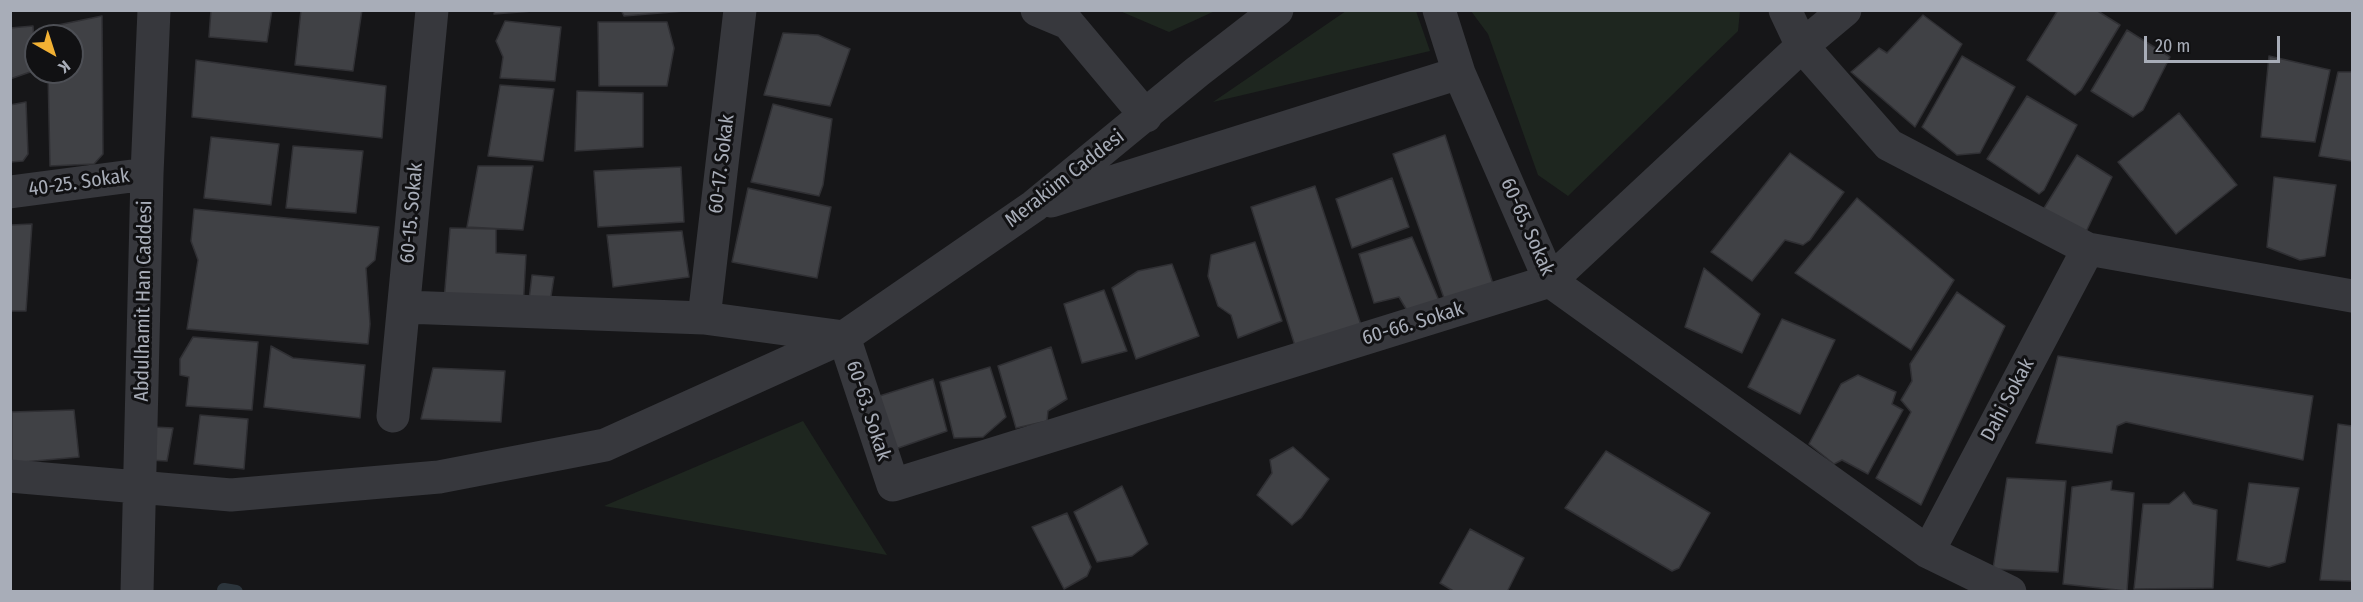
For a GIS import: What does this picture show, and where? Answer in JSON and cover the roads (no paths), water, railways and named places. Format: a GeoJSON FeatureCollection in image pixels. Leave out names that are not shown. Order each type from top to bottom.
{"type":"FeatureCollection","features":[{"type":"Feature","properties":{"kind":"street","name":"Abdulhamit Han Caddesi"},"geometry":{"type":"LineString","coordinates":[[137,591],[147,174],[154,10]]}},
{"type":"Feature","properties":{"kind":"street","name":"60-15. Sokak"},"geometry":{"type":"LineString","coordinates":[[393,416],[432,10]]}},
{"type":"Feature","properties":{"kind":"street","name":"60-17. Sokak"},"geometry":{"type":"LineString","coordinates":[[704,318],[740,10]]}},
{"type":"Feature","properties":{"kind":"street"},"geometry":{"type":"LineString","coordinates":[[1036,10],[1069,17],[1146,116]]}},
{"type":"Feature","properties":{"kind":"street","name":"Meraküm Caddesi"},"geometry":{"type":"LineString","coordinates":[[10,476],[231,495],[439,477],[605,445],[844,337],[1034,206],[1277,10]]}},
{"type":"Feature","properties":{"kind":"street","name":"60-65. Sokak"},"geometry":{"type":"LineString","coordinates":[[1439,10],[1459,73],[1550,281],[1928,552],[2010,591]]}},
{"type":"Feature","properties":{"kind":"street"},"geometry":{"type":"LineString","coordinates":[[1785,10],[1802,46],[1889,145],[2088,249],[2352,296]]}},
{"type":"Feature","properties":{"kind":"street","name":"60-66. Sokak"},"geometry":{"type":"LineString","coordinates":[[893,485],[1550,281],[1802,46],[1845,10]]}},
{"type":"Feature","properties":{"kind":"street"},"geometry":{"type":"LineString","coordinates":[[1034,206],[1459,73]]}},
{"type":"Feature","properties":{"kind":"street","name":"40-25. Sokak"},"geometry":{"type":"LineString","coordinates":[[10,192],[147,174]]}},
{"type":"Feature","properties":{"kind":"street","name":"Dahi Sokak"},"geometry":{"type":"LineString","coordinates":[[1928,552],[2088,249]]}},
{"type":"Feature","properties":{"kind":"street"},"geometry":{"type":"LineString","coordinates":[[404,307],[704,318],[844,337]]}},
{"type":"Feature","properties":{"kind":"street","name":"60-63. Sokak"},"geometry":{"type":"LineString","coordinates":[[844,337],[893,485]]}},
{"type":"Feature","properties":{"kind":"waterway"},"geometry":{"type":"LineString","coordinates":[[224,590],[236,592]]}}]}
